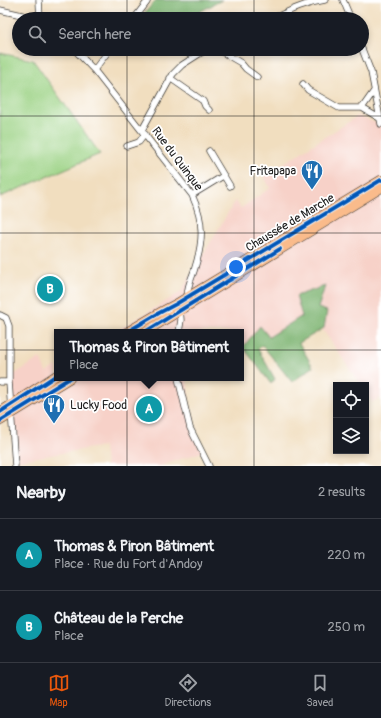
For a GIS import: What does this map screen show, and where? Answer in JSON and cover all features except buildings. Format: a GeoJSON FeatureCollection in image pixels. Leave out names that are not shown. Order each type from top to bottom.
{"type":"FeatureCollection","features":[{"type":"Feature","properties":{"kind":"main road","name":"Chaussée de Marche"},"geometry":{"type":"LineString","coordinates":[[149,329],[178,307],[381,180]]}},
{"type":"Feature","properties":{"kind":"main road","name":"Chaussée de Marche"},"geometry":{"type":"LineString","coordinates":[[189,300],[381,188]]}},
{"type":"Feature","properties":{"kind":"main road","name":"Chaussée de Marche"},"geometry":{"type":"LineString","coordinates":[[132,329],[158,313],[178,307]]}},
{"type":"Feature","properties":{"kind":"main road"},"geometry":{"type":"LineString","coordinates":[[0,421],[11,409],[54,377]]}},
{"type":"Feature","properties":{"kind":"main road"},"geometry":{"type":"LineString","coordinates":[[0,412],[11,409],[64,381]]}},
{"type":"Feature","properties":{"kind":"street"},"geometry":{"type":"LineString","coordinates":[[39,0],[40,12]]}},
{"type":"Feature","properties":{"kind":"street"},"geometry":{"type":"LineString","coordinates":[[287,12],[311,2],[324,0]]}},
{"type":"Feature","properties":{"kind":"street"},"geometry":{"type":"LineString","coordinates":[[343,0],[348,12]]}},
{"type":"Feature","properties":{"kind":"street"},"geometry":{"type":"LineString","coordinates":[[139,12],[147,2]]}},
{"type":"Feature","properties":{"kind":"street"},"geometry":{"type":"LineString","coordinates":[[0,10],[12,13]]}},
{"type":"Feature","properties":{"kind":"street","name":"Rue du Quinque"},"geometry":{"type":"LineString","coordinates":[[81,56],[94,70],[192,195],[200,217],[202,232],[199,252],[187,290],[189,300]]}},
{"type":"Feature","properties":{"kind":"street"},"geometry":{"type":"LineString","coordinates":[[94,70],[105,56]]}},
{"type":"Feature","properties":{"kind":"street"},"geometry":{"type":"LineString","coordinates":[[127,146],[139,142],[170,78],[182,64],[195,56]]}},
{"type":"Feature","properties":{"kind":"street"},"geometry":{"type":"LineString","coordinates":[[229,56],[241,63],[246,69],[258,77]]}},
{"type":"Feature","properties":{"kind":"street"},"geometry":{"type":"LineString","coordinates":[[365,56],[371,72],[381,124]]}},
{"type":"Feature","properties":{"kind":"street"},"geometry":{"type":"LineString","coordinates":[[170,78],[203,101],[209,110]]}},
{"type":"Feature","properties":{"kind":"street"},"geometry":{"type":"LineString","coordinates":[[303,84],[308,90],[339,108],[362,108],[379,118]]}},
{"type":"Feature","properties":{"kind":"street"},"geometry":{"type":"LineString","coordinates":[[362,108],[374,91]]}},
{"type":"Feature","properties":{"kind":"street"},"geometry":{"type":"LineString","coordinates":[[209,151],[230,186]]}},
{"type":"Feature","properties":{"kind":"street"},"geometry":{"type":"LineString","coordinates":[[192,195],[223,176]]}},
{"type":"Feature","properties":{"kind":"street"},"geometry":{"type":"LineString","coordinates":[[178,307],[179,329]]}},
{"type":"Feature","properties":{"kind":"street"},"geometry":{"type":"LineString","coordinates":[[0,315],[6,318],[10,326],[9,382],[15,466]]}},
{"type":"Feature","properties":{"kind":"street"},"geometry":{"type":"LineString","coordinates":[[179,381],[190,428],[209,466]]}},
{"type":"Feature","properties":{"kind":"street"},"geometry":{"type":"LineString","coordinates":[[0,382],[9,382]]}},
{"type":"Feature","properties":{"kind":"shaded area"},"geometry":{"type":"Polygon","coordinates":[[[358,116],[381,125],[381,398],[372,402],[369,398],[369,382],[359,382],[314,317],[245,350],[244,329],[120,329],[181,292],[235,201],[241,208],[270,188],[264,176],[358,116]]]}},
{"type":"Feature","properties":{"kind":"shaded area"},"geometry":{"type":"Polygon","coordinates":[[[40,358],[46,372],[54,368],[54,381],[187,381],[190,415],[202,452],[160,466],[106,466],[104,446],[15,461],[10,377],[40,358]]]}},
{"type":"Feature","properties":{"kind":"green space"},"geometry":{"type":"Polygon","coordinates":[[[156,0],[222,0],[199,12],[146,12],[156,0]]]}},
{"type":"Feature","properties":{"kind":"green space"},"geometry":{"type":"Polygon","coordinates":[[[0,53],[33,60],[100,154],[0,197],[0,53]]]}},
{"type":"Feature","properties":{"kind":"green space"},"geometry":{"type":"Polygon","coordinates":[[[325,286],[318,308],[327,311],[324,328],[299,343],[313,367],[292,382],[262,345],[258,349],[275,379],[271,384],[244,348],[244,346],[260,326],[269,337],[302,316],[296,296],[325,286]]]}},
{"type":"Feature","properties":{"kind":"cycle path"},"geometry":{"type":"LineString","coordinates":[[132,329],[381,180]]}},
{"type":"Feature","properties":{"kind":"cycle path"},"geometry":{"type":"LineString","coordinates":[[150,329],[280,249]]}},
{"type":"Feature","properties":{"kind":"cycle path"},"geometry":{"type":"LineString","coordinates":[[0,412],[54,377]]}},
{"type":"Feature","properties":{"kind":"cycle path"},"geometry":{"type":"LineString","coordinates":[[0,421],[65,381]]}},
{"type":"Feature","properties":{"kind":"place","name":"Fritapapa"},"geometry":{"type":"Point","coordinates":[312,190]}},
{"type":"Feature","properties":{"kind":"place","name":"Château de la Perche"},"geometry":{"type":"Point","coordinates":[50,289]}},
{"type":"Feature","properties":{"kind":"place","name":"Thomas & Piron Bâtiment"},"geometry":{"type":"Point","coordinates":[149,409]}},
{"type":"Feature","properties":{"kind":"place","name":"Lucky Food"},"geometry":{"type":"Point","coordinates":[54,424]}}]}
